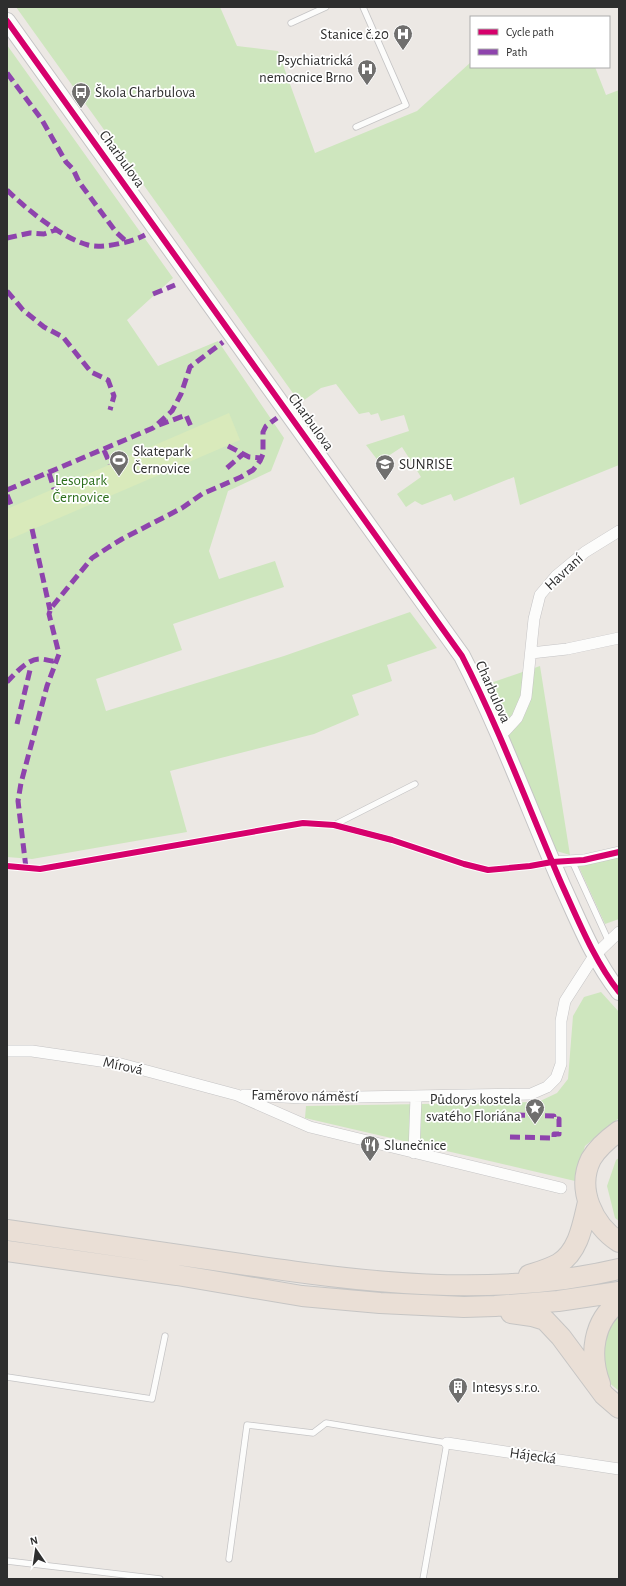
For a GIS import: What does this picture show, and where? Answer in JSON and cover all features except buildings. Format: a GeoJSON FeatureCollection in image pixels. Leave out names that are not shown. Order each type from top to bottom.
{"type":"FeatureCollection","features":[{"type":"Feature","properties":{"kind":"highway"},"geometry":{"type":"LineString","coordinates":[[619,1131],[604,1143],[592,1159],[588,1166],[586,1182],[588,1202],[591,1210],[599,1224],[619,1242]]}},
{"type":"Feature","properties":{"kind":"highway"},"geometry":{"type":"LineString","coordinates":[[499,1285],[549,1268],[564,1259],[577,1241],[588,1202]]}},
{"type":"Feature","properties":{"kind":"highway"},"geometry":{"type":"LineString","coordinates":[[7,1230],[306,1274],[419,1284],[499,1285],[581,1277],[619,1270]]}},
{"type":"Feature","properties":{"kind":"highway"},"geometry":{"type":"LineString","coordinates":[[7,1251],[169,1274],[302,1296],[380,1303],[464,1307],[532,1316],[545,1320],[561,1337],[604,1395],[619,1408]]}},
{"type":"Feature","properties":{"kind":"highway"},"geometry":{"type":"LineString","coordinates":[[464,1307],[550,1302],[619,1292]]}},
{"type":"Feature","properties":{"kind":"highway"},"geometry":{"type":"LineString","coordinates":[[604,1395],[595,1368],[594,1347],[602,1322],[609,1311],[619,1302]]}},
{"type":"Feature","properties":{"kind":"street","name":"Charbulova"},"geometry":{"type":"LineString","coordinates":[[7,21],[462,656],[499,736],[552,862],[594,956],[619,992]]}},
{"type":"Feature","properties":{"kind":"street","name":"Havraní"},"geometry":{"type":"LineString","coordinates":[[499,736],[517,718],[526,697],[534,619],[540,594],[556,576],[585,552],[619,531]]}},
{"type":"Feature","properties":{"kind":"street"},"geometry":{"type":"LineString","coordinates":[[531,653],[567,649],[619,638]]}},
{"type":"Feature","properties":{"kind":"street"},"geometry":{"type":"LineString","coordinates":[[552,862],[584,860],[619,852]]}},
{"type":"Feature","properties":{"kind":"street","name":"Faměrovo náměstí"},"geometry":{"type":"LineString","coordinates":[[237,1094],[303,1098],[531,1094],[547,1087],[556,1078],[561,1064],[561,1021],[565,1001],[594,956],[619,932]]}},
{"type":"Feature","properties":{"kind":"street","name":"Mírová"},"geometry":{"type":"LineString","coordinates":[[7,1051],[32,1051],[121,1064],[237,1094]]}},
{"type":"Feature","properties":{"kind":"street","name":"Faměrovo náměstí"},"geometry":{"type":"LineString","coordinates":[[237,1094],[310,1128],[561,1188]]}},
{"type":"Feature","properties":{"kind":"street"},"geometry":{"type":"LineString","coordinates":[[414,1153],[416,1096]]}},
{"type":"Feature","properties":{"kind":"street","name":"Hájecká"},"geometry":{"type":"LineString","coordinates":[[447,1443],[619,1468]]}},
{"type":"Feature","properties":{"kind":"lane"},"geometry":{"type":"LineString","coordinates":[[291,23],[326,7]]}},
{"type":"Feature","properties":{"kind":"lane"},"geometry":{"type":"LineString","coordinates":[[356,127],[406,105],[363,7]]}},
{"type":"Feature","properties":{"kind":"lane"},"geometry":{"type":"LineString","coordinates":[[334,825],[415,784]]}},
{"type":"Feature","properties":{"kind":"lane"},"geometry":{"type":"LineString","coordinates":[[303,823],[334,825],[392,840],[464,864],[488,870],[530,866],[552,862]]}},
{"type":"Feature","properties":{"kind":"lane"},"geometry":{"type":"LineString","coordinates":[[572,861],[609,942]]}},
{"type":"Feature","properties":{"kind":"lane"},"geometry":{"type":"LineString","coordinates":[[7,1377],[152,1399],[165,1336]]}},
{"type":"Feature","properties":{"kind":"lane"},"geometry":{"type":"LineString","coordinates":[[229,1559],[247,1425],[313,1433],[326,1424],[447,1443],[424,1579]]}},
{"type":"Feature","properties":{"kind":"lane"},"geometry":{"type":"LineString","coordinates":[[7,1562],[160,1579]]}},
{"type":"Feature","properties":{"kind":"green space"},"geometry":{"type":"Polygon","coordinates":[[[16,7],[220,7],[237,46],[278,51],[315,153],[417,111],[470,63],[470,68],[595,68],[606,95],[619,90],[619,465],[520,505],[514,477],[454,501],[451,494],[422,505],[415,501],[406,507],[397,494],[421,477],[402,447],[379,462],[366,445],[409,431],[404,415],[381,421],[378,413],[371,415],[369,412],[359,414],[336,384],[321,388],[300,403],[16,7]]]}},
{"type":"Feature","properties":{"kind":"green space","name":"Lesopark Černovice"},"geometry":{"type":"Polygon","coordinates":[[[7,45],[173,278],[127,320],[158,366],[218,341],[284,438],[271,471],[228,491],[209,551],[219,579],[275,561],[284,587],[173,624],[182,650],[96,679],[106,711],[284,656],[410,612],[437,648],[387,665],[392,681],[352,695],[359,715],[314,734],[170,771],[187,832],[32,859],[7,857],[7,45]]]}},
{"type":"Feature","properties":{"kind":"green space","name":"Skatepark Černovice"},"geometry":{"type":"Polygon","coordinates":[[[229,413],[240,440],[8,540],[7,509],[229,413]]]}},
{"type":"Feature","properties":{"kind":"green space"},"geometry":{"type":"Polygon","coordinates":[[[540,666],[570,855],[553,850],[482,686],[540,666]]]}},
{"type":"Feature","properties":{"kind":"green space"},"geometry":{"type":"Polygon","coordinates":[[[619,855],[619,919],[605,924],[577,863],[619,855]]]}},
{"type":"Feature","properties":{"kind":"green space"},"geometry":{"type":"Polygon","coordinates":[[[601,992],[619,1012],[619,1118],[585,1146],[575,1181],[305,1118],[306,1106],[538,1102],[557,1093],[568,1079],[573,1016],[584,997],[601,992]]]}},
{"type":"Feature","properties":{"kind":"green space"},"geometry":{"type":"Polygon","coordinates":[[[619,1158],[619,1221],[615,1218],[607,1186],[616,1160],[619,1158]]]}},
{"type":"Feature","properties":{"kind":"green space"},"geometry":{"type":"Polygon","coordinates":[[[619,1314],[619,1391],[607,1381],[600,1339],[619,1314]]]}},
{"type":"Feature","properties":{"kind":"marked path"},"geometry":{"type":"LineString","coordinates":[[7,73],[42,120],[66,162],[73,169],[79,182],[116,232],[127,242]]}},
{"type":"Feature","properties":{"kind":"marked path"},"geometry":{"type":"LineString","coordinates":[[7,190],[24,206],[56,230],[88,245],[101,246],[117,244],[145,235]]}},
{"type":"Feature","properties":{"kind":"marked path"},"geometry":{"type":"LineString","coordinates":[[7,238],[30,233],[44,234],[58,229]]}},
{"type":"Feature","properties":{"kind":"marked path"},"geometry":{"type":"LineString","coordinates":[[153,294],[175,285]]}},
{"type":"Feature","properties":{"kind":"marked path"},"geometry":{"type":"LineString","coordinates":[[7,291],[23,310],[44,327],[63,337],[91,372],[108,380],[114,396],[110,410]]}},
{"type":"Feature","properties":{"kind":"marked path"},"geometry":{"type":"LineString","coordinates":[[7,490],[153,428],[172,411],[181,394],[190,367],[223,342]]}},
{"type":"Feature","properties":{"kind":"marked path"},"geometry":{"type":"LineString","coordinates":[[159,425],[186,415],[192,429]]}},
{"type":"Feature","properties":{"kind":"marked path"},"geometry":{"type":"LineString","coordinates":[[26,868],[18,801],[21,783],[47,686],[59,654],[49,614],[51,608],[92,558],[122,539],[182,508],[202,494],[241,477],[253,470],[263,454],[263,432],[266,426],[277,418]]}},
{"type":"Feature","properties":{"kind":"marked path"},"geometry":{"type":"LineString","coordinates":[[228,446],[249,457],[261,458]]}},
{"type":"Feature","properties":{"kind":"marked path"},"geometry":{"type":"LineString","coordinates":[[104,450],[110,464]]}},
{"type":"Feature","properties":{"kind":"marked path"},"geometry":{"type":"LineString","coordinates":[[227,468],[243,454]]}},
{"type":"Feature","properties":{"kind":"marked path"},"geometry":{"type":"LineString","coordinates":[[49,473],[54,489]]}},
{"type":"Feature","properties":{"kind":"marked path"},"geometry":{"type":"LineString","coordinates":[[7,495],[12,507]]}},
{"type":"Feature","properties":{"kind":"marked path"},"geometry":{"type":"LineString","coordinates":[[32,529],[50,610]]}},
{"type":"Feature","properties":{"kind":"marked path"},"geometry":{"type":"LineString","coordinates":[[7,682],[22,667],[31,661],[40,659],[56,661]]}},
{"type":"Feature","properties":{"kind":"marked path"},"geometry":{"type":"LineString","coordinates":[[17,724],[30,670]]}},
{"type":"Feature","properties":{"kind":"marked path"},"geometry":{"type":"LineString","coordinates":[[510,1137],[554,1138],[554,1134],[559,1134],[559,1119],[554,1119],[554,1116],[512,1115]]}},
{"type":"Feature","properties":{"kind":"cycle path"},"geometry":{"type":"LineString","coordinates":[[7,21],[462,656],[502,741],[581,927],[594,954],[619,992]]}},
{"type":"Feature","properties":{"kind":"cycle path"},"geometry":{"type":"LineString","coordinates":[[7,866],[40,869],[303,823],[334,825],[392,840],[464,864],[488,870],[530,866],[552,862],[584,860],[619,852]]}},
{"type":"Feature","properties":{"kind":"place","name":"Stanice č.20"},"geometry":{"type":"Point","coordinates":[403,51]}},
{"type":"Feature","properties":{"kind":"place","name":"Psychiatrická nemocnice Brno"},"geometry":{"type":"Point","coordinates":[367,86]}},
{"type":"Feature","properties":{"kind":"place","name":"Škola Charbulova"},"geometry":{"type":"Point","coordinates":[81,109]}},
{"type":"Feature","properties":{"kind":"place","name":"Skatepark Černovice"},"geometry":{"type":"Point","coordinates":[119,477]}},
{"type":"Feature","properties":{"kind":"place","name":"SUNRISE"},"geometry":{"type":"Point","coordinates":[385,481]}},
{"type":"Feature","properties":{"kind":"place","name":"Půdorys kostela svatého Floriána"},"geometry":{"type":"Point","coordinates":[535,1125]}},
{"type":"Feature","properties":{"kind":"place","name":"Slunečnice"},"geometry":{"type":"Point","coordinates":[370,1162]}},
{"type":"Feature","properties":{"kind":"place","name":"Intesys s.r.o."},"geometry":{"type":"Point","coordinates":[458,1404]}}]}
